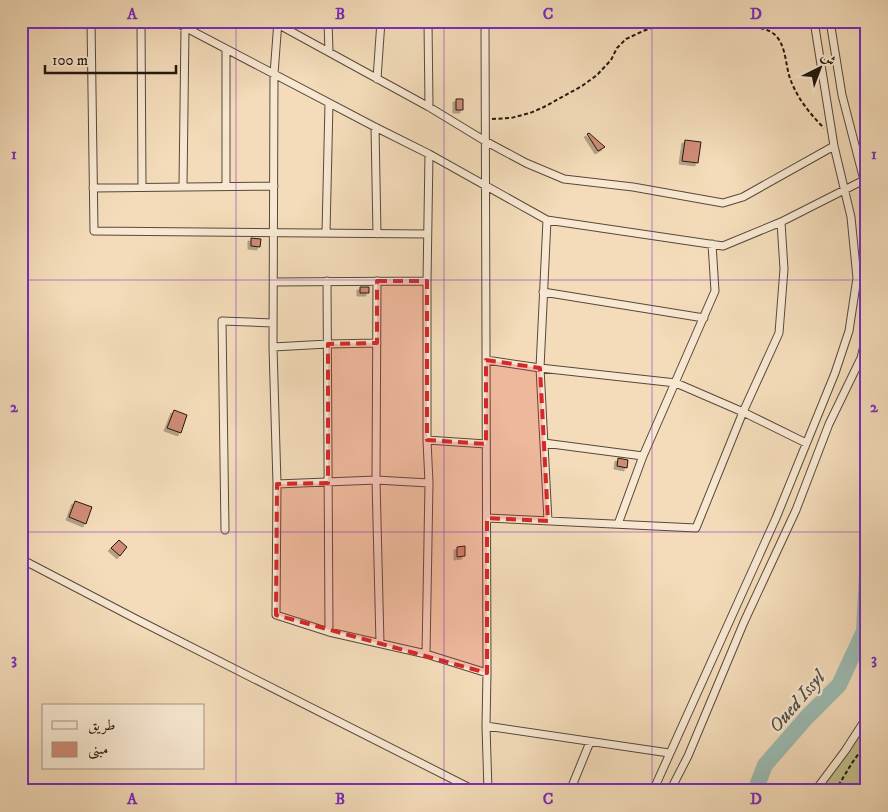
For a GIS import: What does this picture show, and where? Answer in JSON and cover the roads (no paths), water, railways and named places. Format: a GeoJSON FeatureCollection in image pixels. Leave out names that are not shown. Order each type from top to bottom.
{"type":"FeatureCollection","features":[{"type":"Feature","properties":{"kind":"street"},"geometry":{"type":"LineString","coordinates":[[91,21],[94,231],[427,234]]}},
{"type":"Feature","properties":{"kind":"street"},"geometry":{"type":"LineString","coordinates":[[141,21],[142,187]]}},
{"type":"Feature","properties":{"kind":"street"},"geometry":{"type":"LineString","coordinates":[[173,21],[429,154],[547,220],[723,246],[781,222],[864,180]]}},
{"type":"Feature","properties":{"kind":"street"},"geometry":{"type":"LineString","coordinates":[[328,21],[329,52]]}},
{"type":"Feature","properties":{"kind":"street"},"geometry":{"type":"LineString","coordinates":[[377,79],[381,21]]}},
{"type":"Feature","properties":{"kind":"street"},"geometry":{"type":"LineString","coordinates":[[428,21],[429,107]]}},
{"type":"Feature","properties":{"kind":"street"},"geometry":{"type":"LineString","coordinates":[[485,21],[488,673],[486,726],[488,791]]}},
{"type":"Feature","properties":{"kind":"street"},"geometry":{"type":"LineString","coordinates":[[652,791],[776,518],[835,372],[849,331],[857,278],[851,217],[834,146],[814,21]]}},
{"type":"Feature","properties":{"kind":"street"},"geometry":{"type":"LineString","coordinates":[[830,21],[842,95],[864,180],[867,218]]}},
{"type":"Feature","properties":{"kind":"street"},"geometry":{"type":"LineString","coordinates":[[488,673],[426,654],[329,632],[276,615],[277,484],[273,323],[276,22],[429,107],[485,141],[526,163],[564,179],[634,187],[723,203],[743,197],[834,146]]}},
{"type":"Feature","properties":{"kind":"street"},"geometry":{"type":"LineString","coordinates":[[183,186],[185,28]]}},
{"type":"Feature","properties":{"kind":"street"},"geometry":{"type":"LineString","coordinates":[[226,49],[226,186]]}},
{"type":"Feature","properties":{"kind":"street"},"geometry":{"type":"LineString","coordinates":[[326,233],[328,103]]}},
{"type":"Feature","properties":{"kind":"street"},"geometry":{"type":"LineString","coordinates":[[375,127],[377,234]]}},
{"type":"Feature","properties":{"kind":"street"},"geometry":{"type":"LineString","coordinates":[[426,654],[429,483],[427,440],[427,234],[429,154]]}},
{"type":"Feature","properties":{"kind":"street"},"geometry":{"type":"LineString","coordinates":[[93,188],[274,186]]}},
{"type":"Feature","properties":{"kind":"street"},"geometry":{"type":"LineString","coordinates":[[547,220],[540,368],[548,521]]}},
{"type":"Feature","properties":{"kind":"street"},"geometry":{"type":"LineString","coordinates":[[487,518],[696,528],[743,412],[779,333],[784,269],[781,222]]}},
{"type":"Feature","properties":{"kind":"street"},"geometry":{"type":"LineString","coordinates":[[618,524],[643,456],[715,291],[712,244]]}},
{"type":"Feature","properties":{"kind":"street"},"geometry":{"type":"LineString","coordinates":[[327,281],[329,632]]}},
{"type":"Feature","properties":{"kind":"street"},"geometry":{"type":"LineString","coordinates":[[377,281],[376,480],[380,643]]}},
{"type":"Feature","properties":{"kind":"street"},"geometry":{"type":"LineString","coordinates":[[274,282],[427,281]]}},
{"type":"Feature","properties":{"kind":"street"},"geometry":{"type":"LineString","coordinates":[[544,292],[704,318]]}},
{"type":"Feature","properties":{"kind":"street"},"geometry":{"type":"LineString","coordinates":[[225,530],[222,321],[273,323]]}},
{"type":"Feature","properties":{"kind":"street"},"geometry":{"type":"LineString","coordinates":[[670,791],[688,756],[744,622],[796,510],[829,424],[861,358],[867,333]]}},
{"type":"Feature","properties":{"kind":"street"},"geometry":{"type":"LineString","coordinates":[[273,348],[328,344],[377,344]]}},
{"type":"Feature","properties":{"kind":"street"},"geometry":{"type":"LineString","coordinates":[[486,360],[676,383],[743,412],[806,443]]}},
{"type":"Feature","properties":{"kind":"street"},"geometry":{"type":"LineString","coordinates":[[427,440],[486,444]]}},
{"type":"Feature","properties":{"kind":"street"},"geometry":{"type":"LineString","coordinates":[[544,443],[643,456]]}},
{"type":"Feature","properties":{"kind":"street"},"geometry":{"type":"LineString","coordinates":[[277,484],[376,480],[429,483]]}},
{"type":"Feature","properties":{"kind":"street"},"geometry":{"type":"LineString","coordinates":[[21,559],[476,791]]}},
{"type":"Feature","properties":{"kind":"street"},"geometry":{"type":"LineString","coordinates":[[815,791],[845,751],[867,717]]}},
{"type":"Feature","properties":{"kind":"street"},"geometry":{"type":"LineString","coordinates":[[486,726],[669,753]]}},
{"type":"Feature","properties":{"kind":"street"},"geometry":{"type":"LineString","coordinates":[[570,791],[590,742]]}},
{"type":"Feature","properties":{"kind":"waterway","name":"Oued Issyl"},"geometry":{"type":"LineString","coordinates":[[755,791],[765,765],[806,718],[839,685],[864,631],[867,575]]}}]}
